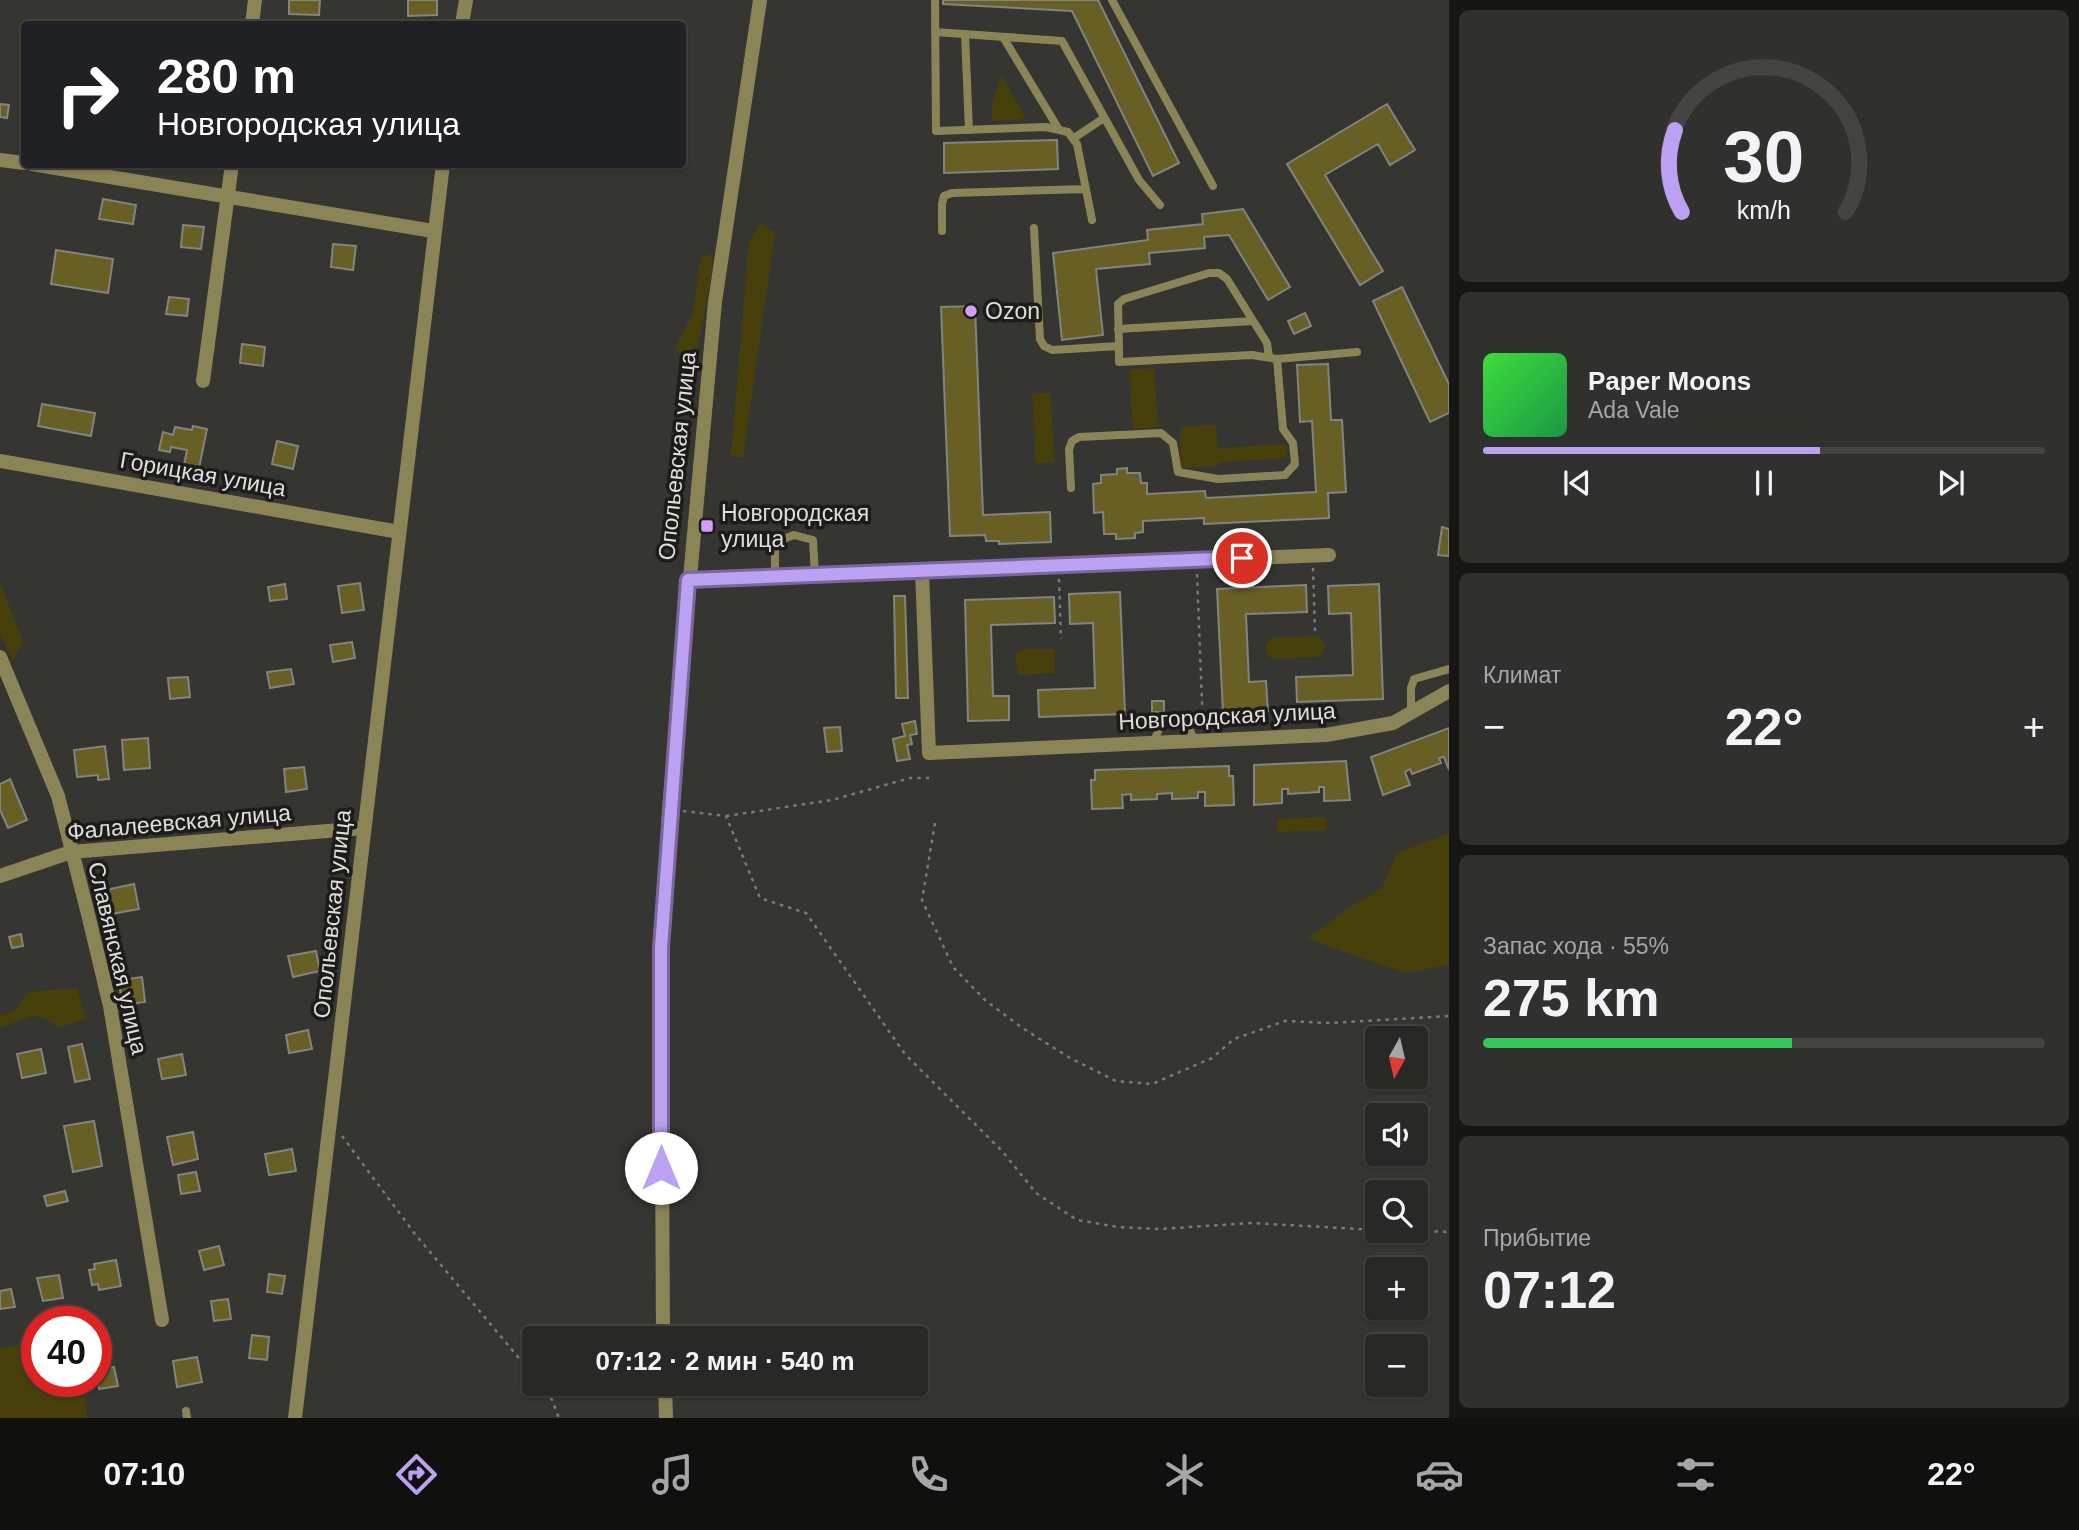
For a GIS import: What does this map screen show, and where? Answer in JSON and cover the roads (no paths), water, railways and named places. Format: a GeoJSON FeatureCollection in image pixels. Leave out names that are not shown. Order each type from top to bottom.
{"type":"FeatureCollection","features":[{"type":"Feature","properties":{"kind":"street"},"geometry":{"type":"LineString","coordinates":[[252,21],[255,0]]}},
{"type":"Feature","properties":{"kind":"street"},"geometry":{"type":"LineString","coordinates":[[462,21],[466,0]]}},
{"type":"Feature","properties":{"kind":"street","name":"Опольевская улица"},"geometry":{"type":"LineString","coordinates":[[663,1326],[661,948],[669,810],[715,302],[760,0]]}},
{"type":"Feature","properties":{"kind":"street"},"geometry":{"type":"LineString","coordinates":[[0,160],[21,163]]}},
{"type":"Feature","properties":{"kind":"street"},"geometry":{"type":"LineString","coordinates":[[57,168],[433,231]]}},
{"type":"Feature","properties":{"kind":"street"},"geometry":{"type":"LineString","coordinates":[[203,381],[231,168]]}},
{"type":"Feature","properties":{"kind":"street","name":"Опольевская улица"},"geometry":{"type":"LineString","coordinates":[[295,1418],[442,168]]}},
{"type":"Feature","properties":{"kind":"street","name":"Горицкая улица"},"geometry":{"type":"LineString","coordinates":[[0,461],[398,532]]}},
{"type":"Feature","properties":{"kind":"street"},"geometry":{"type":"LineString","coordinates":[[688,580],[1329,555]]}},
{"type":"Feature","properties":{"kind":"street","name":"Новгородская улица"},"geometry":{"type":"LineString","coordinates":[[922,571],[929,752],[1280,739],[1351,732],[1393,723],[1449,691]]}},
{"type":"Feature","properties":{"kind":"street","name":"Славянская улица"},"geometry":{"type":"LineString","coordinates":[[0,657],[58,796],[110,1006],[162,1320]]}},
{"type":"Feature","properties":{"kind":"street","name":"Фалалеевская улица"},"geometry":{"type":"LineString","coordinates":[[0,876],[71,852],[364,828]]}},
{"type":"Feature","properties":{"kind":"street"},"geometry":{"type":"LineString","coordinates":[[665,1396],[666,1418]]}},
{"type":"Feature","properties":{"kind":"lane"},"geometry":{"type":"LineString","coordinates":[[935,0],[936,131],[1058,128]]}},
{"type":"Feature","properties":{"kind":"lane"},"geometry":{"type":"LineString","coordinates":[[1112,0],[1213,186]]}},
{"type":"Feature","properties":{"kind":"lane"},"geometry":{"type":"LineString","coordinates":[[935,32],[1062,41],[1139,180],[1160,205]]}},
{"type":"Feature","properties":{"kind":"lane"},"geometry":{"type":"LineString","coordinates":[[965,34],[969,130]]}},
{"type":"Feature","properties":{"kind":"lane"},"geometry":{"type":"LineString","coordinates":[[1003,37],[1058,128],[1074,138],[1092,220]]}},
{"type":"Feature","properties":{"kind":"lane"},"geometry":{"type":"LineString","coordinates":[[1074,138],[1104,118]]}},
{"type":"Feature","properties":{"kind":"lane"},"geometry":{"type":"LineString","coordinates":[[942,231],[944,196],[952,193],[1086,189]]}},
{"type":"Feature","properties":{"kind":"lane"},"geometry":{"type":"LineString","coordinates":[[1034,228],[1040,339],[1044,346],[1052,350],[1119,346]]}},
{"type":"Feature","properties":{"kind":"lane"},"geometry":{"type":"LineString","coordinates":[[1071,488],[1069,449],[1072,441],[1079,437],[1161,433],[1173,443],[1178,472],[1218,479],[1285,475],[1295,464],[1293,443],[1283,429],[1273,358],[1267,343],[1227,279],[1209,273],[1125,299],[1118,303],[1119,362],[1252,355],[1273,358],[1357,352]]}},
{"type":"Feature","properties":{"kind":"lane"},"geometry":{"type":"LineString","coordinates":[[1118,329],[1253,321]]}},
{"type":"Feature","properties":{"kind":"lane"},"geometry":{"type":"LineString","coordinates":[[775,577],[775,542],[782,537],[794,535],[813,540],[815,575]]}},
{"type":"Feature","properties":{"kind":"lane"},"geometry":{"type":"LineString","coordinates":[[1411,714],[1411,688],[1414,679],[1449,669]]}},
{"type":"Feature","properties":{"kind":"lane"},"geometry":{"type":"LineString","coordinates":[[1153,744],[1159,725],[1166,719],[1185,720],[1199,742]]}},
{"type":"Feature","properties":{"kind":"place","name":"Ozon"},"geometry":{"type":"Point","coordinates":[971,311]}},
{"type":"Feature","properties":{"kind":"place","name":"Новгородская улица"},"geometry":{"type":"Point","coordinates":[707,526]}}]}
